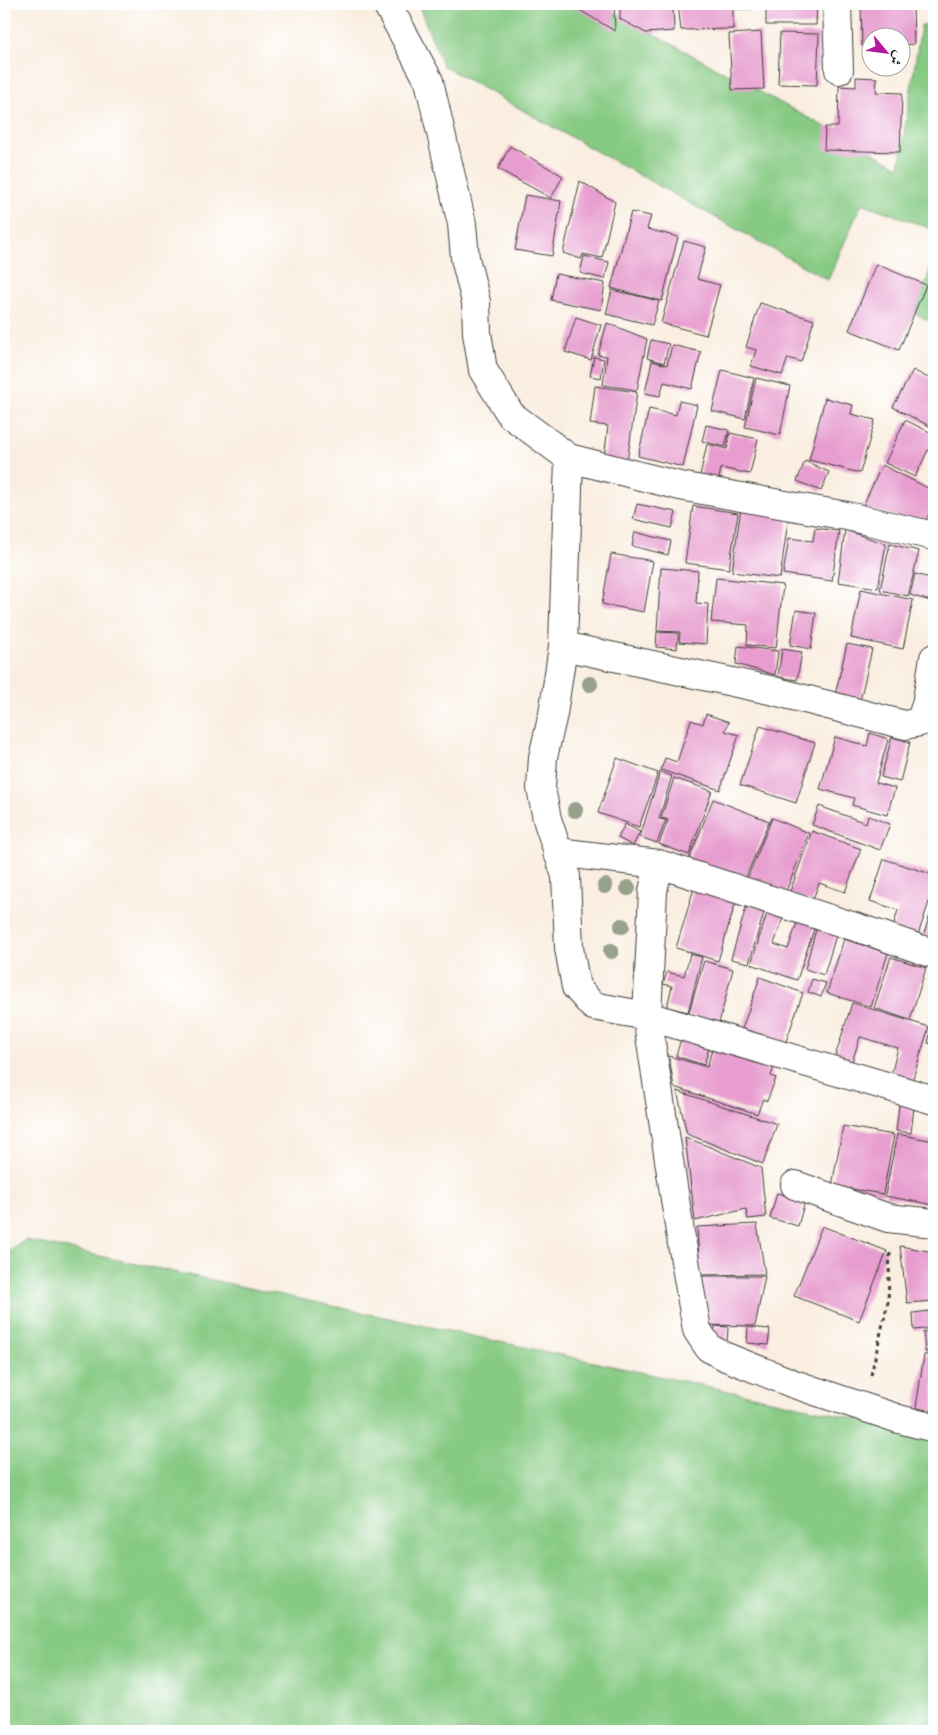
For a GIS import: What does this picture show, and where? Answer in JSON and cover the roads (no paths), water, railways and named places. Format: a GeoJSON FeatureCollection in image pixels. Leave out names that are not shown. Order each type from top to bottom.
{"type":"FeatureCollection","features":[{"type":"Feature","properties":{"kind":"street"},"geometry":{"type":"LineString","coordinates":[[387,4],[429,81],[462,224],[465,258],[476,302],[477,333],[483,370],[511,415],[568,458],[680,486],[847,516],[934,536]]}},
{"type":"Feature","properties":{"kind":"street"},"geometry":{"type":"LineString","coordinates":[[838,4],[838,70]]}},
{"type":"Feature","properties":{"kind":"street"},"geometry":{"type":"LineString","coordinates":[[568,458],[563,646],[553,714],[543,757],[540,788],[547,820],[566,876],[569,948],[576,987],[593,1006],[647,1016],[934,1100]]}},
{"type":"Feature","properties":{"kind":"street"},"geometry":{"type":"LineString","coordinates":[[563,646],[770,690],[906,725],[920,722],[926,705],[934,658]]}},
{"type":"Feature","properties":{"kind":"street"},"geometry":{"type":"LineString","coordinates":[[557,852],[659,864],[934,954]]}},
{"type":"Feature","properties":{"kind":"street"},"geometry":{"type":"LineString","coordinates":[[659,864],[653,891],[647,1016],[697,1330],[709,1348],[726,1357],[794,1384],[864,1408],[934,1428]]}},
{"type":"Feature","properties":{"kind":"street"},"geometry":{"type":"LineString","coordinates":[[795,1186],[888,1218],[934,1223]]}}]}
